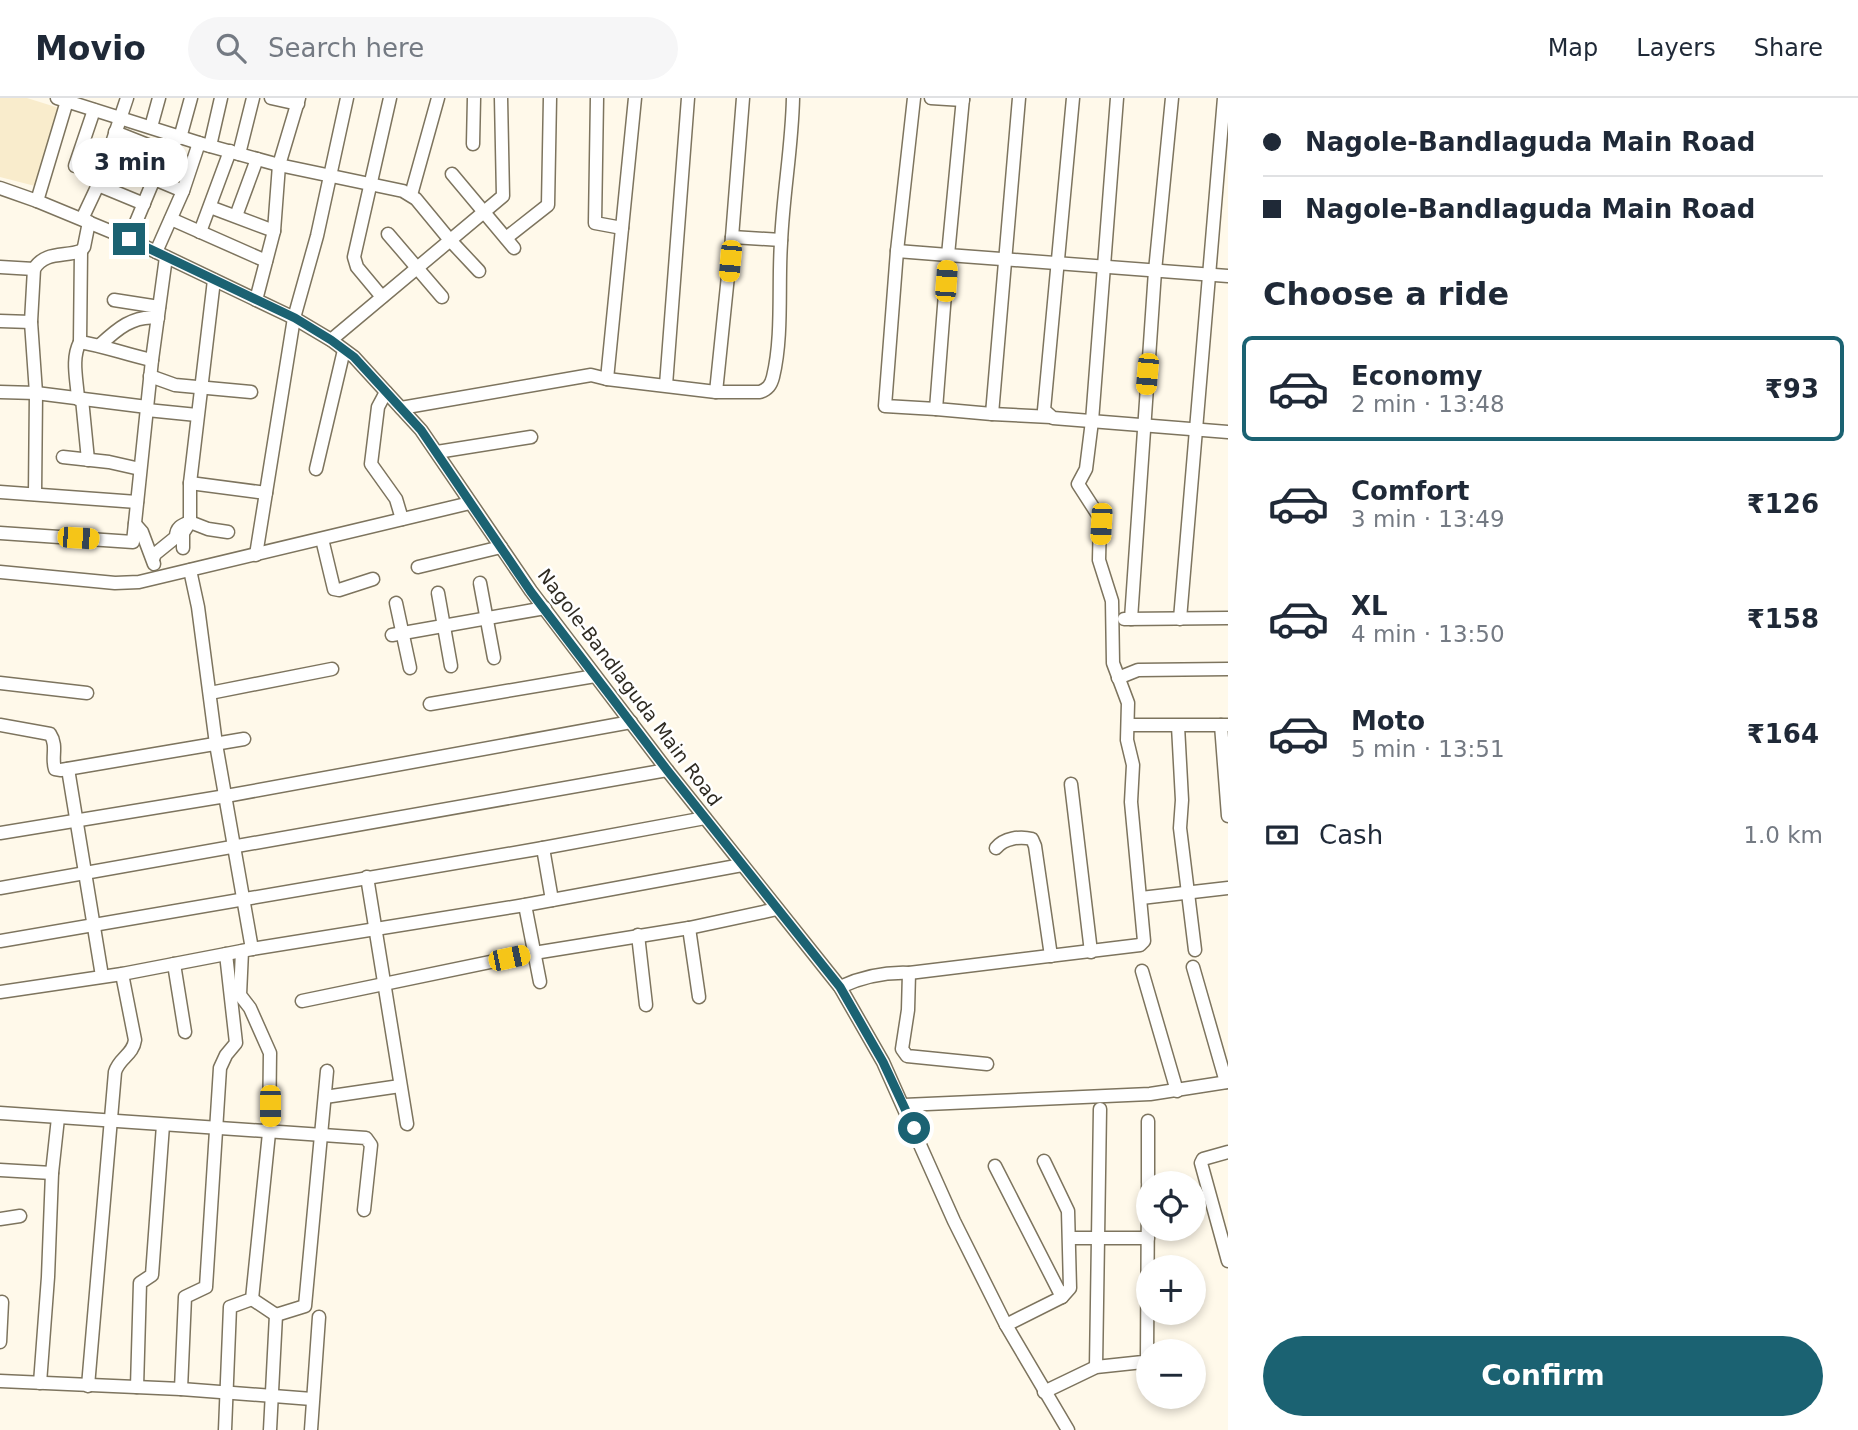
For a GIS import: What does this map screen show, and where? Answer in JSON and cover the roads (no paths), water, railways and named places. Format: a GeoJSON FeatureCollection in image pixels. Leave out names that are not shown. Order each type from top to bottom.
{"type":"FeatureCollection","features":[{"type":"Feature","properties":{"kind":"street"},"geometry":{"type":"LineString","coordinates":[[88,460],[75,366],[76,349],[80,342],[81,251],[84,247],[86,221],[127,98]]}},
{"type":"Feature","properties":{"kind":"street"},"geometry":{"type":"LineString","coordinates":[[151,127],[159,98]]}},
{"type":"Feature","properties":{"kind":"street"},"geometry":{"type":"LineString","coordinates":[[180,138],[191,98]]}},
{"type":"Feature","properties":{"kind":"street"},"geometry":{"type":"LineString","coordinates":[[0,533],[130,542],[133,540],[159,313],[161,254],[171,219],[204,145],[221,98]]}},
{"type":"Feature","properties":{"kind":"street"},"geometry":{"type":"LineString","coordinates":[[200,232],[235,153],[253,98]]}},
{"type":"Feature","properties":{"kind":"street"},"geometry":{"type":"LineString","coordinates":[[256,300],[274,231],[279,165],[299,101],[271,98]]}},
{"type":"Feature","properties":{"kind":"street"},"geometry":{"type":"LineString","coordinates":[[256,555],[295,318],[317,236],[347,98]]}},
{"type":"Feature","properties":{"kind":"street"},"geometry":{"type":"LineString","coordinates":[[382,297],[357,267],[354,257],[390,98]]}},
{"type":"Feature","properties":{"kind":"street"},"geometry":{"type":"LineString","coordinates":[[411,195],[439,98]]}},
{"type":"Feature","properties":{"kind":"street"},"geometry":{"type":"LineString","coordinates":[[473,144],[474,98]]}},
{"type":"Feature","properties":{"kind":"street"},"geometry":{"type":"LineString","coordinates":[[331,340],[503,196],[501,98]]}},
{"type":"Feature","properties":{"kind":"street"},"geometry":{"type":"LineString","coordinates":[[452,174],[510,243],[548,205],[550,98]]}},
{"type":"Feature","properties":{"kind":"street"},"geometry":{"type":"LineString","coordinates":[[597,98],[594,223],[622,228]]}},
{"type":"Feature","properties":{"kind":"street"},"geometry":{"type":"LineString","coordinates":[[607,379],[635,98]]}},
{"type":"Feature","properties":{"kind":"street"},"geometry":{"type":"LineString","coordinates":[[666,385],[688,98]]}},
{"type":"Feature","properties":{"kind":"street"},"geometry":{"type":"LineString","coordinates":[[716,391],[743,98]]}},
{"type":"Feature","properties":{"kind":"street"},"geometry":{"type":"LineString","coordinates":[[401,408],[583,376],[716,391],[766,390],[771,385],[777,339],[781,240],[793,98]]}},
{"type":"Feature","properties":{"kind":"street"},"geometry":{"type":"LineString","coordinates":[[914,98],[897,251],[885,406],[1228,432]]}},
{"type":"Feature","properties":{"kind":"street"},"geometry":{"type":"LineString","coordinates":[[931,98],[963,99],[936,409]]}},
{"type":"Feature","properties":{"kind":"street"},"geometry":{"type":"LineString","coordinates":[[992,414],[1003,260],[1019,98]]}},
{"type":"Feature","properties":{"kind":"street"},"geometry":{"type":"LineString","coordinates":[[1051,417],[1044,410],[1044,403],[1073,98]]}},
{"type":"Feature","properties":{"kind":"street"},"geometry":{"type":"LineString","coordinates":[[840,987],[856,979],[872,976],[1091,952],[1140,945],[1144,941],[1131,802],[1133,765],[1127,740],[1128,703],[1113,663],[1112,601],[1099,560],[1100,518],[1079,484],[1086,469],[1092,421],[1117,98]]}},
{"type":"Feature","properties":{"kind":"street"},"geometry":{"type":"LineString","coordinates":[[1131,619],[1155,271],[1172,98]]}},
{"type":"Feature","properties":{"kind":"street"},"geometry":{"type":"LineString","coordinates":[[1180,619],[1224,98]]}},
{"type":"Feature","properties":{"kind":"street"},"geometry":{"type":"LineString","coordinates":[[37,201],[62,99],[90,105],[204,145],[411,195],[479,271]]}},
{"type":"Feature","properties":{"kind":"street"},"geometry":{"type":"LineString","coordinates":[[75,166],[90,105]]}},
{"type":"Feature","properties":{"kind":"street"},"geometry":{"type":"LineString","coordinates":[[115,132],[173,155]]}},
{"type":"Feature","properties":{"kind":"street"},"geometry":{"type":"LineString","coordinates":[[107,159],[183,191]]}},
{"type":"Feature","properties":{"kind":"street"},"geometry":{"type":"LineString","coordinates":[[236,216],[257,159]]}},
{"type":"Feature","properties":{"kind":"street"},"geometry":{"type":"LineString","coordinates":[[129,239],[154,179]]}},
{"type":"Feature","properties":{"kind":"street"},"geometry":{"type":"LineString","coordinates":[[98,185],[144,204]]}},
{"type":"Feature","properties":{"kind":"street","name":"Nagole-Bandlaguda Main Road"},"geometry":{"type":"LineString","coordinates":[[0,188],[129,239],[295,318],[344,350],[421,430],[501,547],[595,676],[840,987],[862,1023],[904,1105],[954,1221],[1006,1325],[1068,1430]]}},
{"type":"Feature","properties":{"kind":"street"},"geometry":{"type":"LineString","coordinates":[[210,207],[274,231]]}},
{"type":"Feature","properties":{"kind":"street"},"geometry":{"type":"LineString","coordinates":[[171,219],[266,261]]}},
{"type":"Feature","properties":{"kind":"street"},"geometry":{"type":"LineString","coordinates":[[388,234],[442,297]]}},
{"type":"Feature","properties":{"kind":"street"},"geometry":{"type":"LineString","coordinates":[[732,237],[781,240]]}},
{"type":"Feature","properties":{"kind":"street"},"geometry":{"type":"LineString","coordinates":[[35,494],[36,393],[31,322],[34,269],[38,262],[53,255],[81,251]]}},
{"type":"Feature","properties":{"kind":"street"},"geometry":{"type":"LineString","coordinates":[[897,251],[1228,276]]}},
{"type":"Feature","properties":{"kind":"street"},"geometry":{"type":"LineString","coordinates":[[0,267],[34,269]]}},
{"type":"Feature","properties":{"kind":"street"},"geometry":{"type":"LineString","coordinates":[[183,548],[183,533],[190,522],[190,483],[214,280]]}},
{"type":"Feature","properties":{"kind":"street"},"geometry":{"type":"LineString","coordinates":[[114,300],[159,313]]}},
{"type":"Feature","properties":{"kind":"street"},"geometry":{"type":"LineString","coordinates":[[100,345],[122,326],[159,313]]}},
{"type":"Feature","properties":{"kind":"street"},"geometry":{"type":"LineString","coordinates":[[0,321],[31,322]]}},
{"type":"Feature","properties":{"kind":"street"},"geometry":{"type":"LineString","coordinates":[[80,342],[152,360]]}},
{"type":"Feature","properties":{"kind":"street"},"geometry":{"type":"LineString","coordinates":[[316,470],[344,350]]}},
{"type":"Feature","properties":{"kind":"street"},"geometry":{"type":"LineString","coordinates":[[150,376],[175,385],[251,392]]}},
{"type":"Feature","properties":{"kind":"street"},"geometry":{"type":"LineString","coordinates":[[386,391],[378,408],[371,464],[396,499],[402,519]]}},
{"type":"Feature","properties":{"kind":"street"},"geometry":{"type":"LineString","coordinates":[[0,392],[36,393],[197,415]]}},
{"type":"Feature","properties":{"kind":"street"},"geometry":{"type":"LineString","coordinates":[[437,452],[531,437]]}},
{"type":"Feature","properties":{"kind":"street"},"geometry":{"type":"LineString","coordinates":[[62,457],[140,469]]}},
{"type":"Feature","properties":{"kind":"street"},"geometry":{"type":"LineString","coordinates":[[190,483],[266,493]]}},
{"type":"Feature","properties":{"kind":"street"},"geometry":{"type":"LineString","coordinates":[[0,492],[136,502]]}},
{"type":"Feature","properties":{"kind":"street"},"geometry":{"type":"LineString","coordinates":[[0,572],[115,583],[139,582],[470,503]]}},
{"type":"Feature","properties":{"kind":"street"},"geometry":{"type":"LineString","coordinates":[[153,559],[155,554],[176,537],[180,526],[190,522],[208,529],[228,532]]}},
{"type":"Feature","properties":{"kind":"street"},"geometry":{"type":"LineString","coordinates":[[135,524],[142,532],[159,577]]}},
{"type":"Feature","properties":{"kind":"street"},"geometry":{"type":"LineString","coordinates":[[322,539],[334,589],[339,590],[373,579]]}},
{"type":"Feature","properties":{"kind":"street"},"geometry":{"type":"LineString","coordinates":[[418,567],[501,547]]}},
{"type":"Feature","properties":{"kind":"street"},"geometry":{"type":"LineString","coordinates":[[190,570],[198,607],[216,744],[244,898],[247,950],[238,1009],[234,1018]]}},
{"type":"Feature","properties":{"kind":"street"},"geometry":{"type":"LineString","coordinates":[[480,583],[494,658]]}},
{"type":"Feature","properties":{"kind":"street"},"geometry":{"type":"LineString","coordinates":[[438,593],[452,666]]}},
{"type":"Feature","properties":{"kind":"street"},"geometry":{"type":"LineString","coordinates":[[396,603],[398,634],[410,668]]}},
{"type":"Feature","properties":{"kind":"street"},"geometry":{"type":"LineString","coordinates":[[398,634],[545,608]]}},
{"type":"Feature","properties":{"kind":"street"},"geometry":{"type":"LineString","coordinates":[[1113,618],[1228,618]]}},
{"type":"Feature","properties":{"kind":"street"},"geometry":{"type":"LineString","coordinates":[[1118,678],[1138,670],[1228,668]]}},
{"type":"Feature","properties":{"kind":"street"},"geometry":{"type":"LineString","coordinates":[[210,693],[332,669]]}},
{"type":"Feature","properties":{"kind":"street"},"geometry":{"type":"LineString","coordinates":[[430,704],[595,676]]}},
{"type":"Feature","properties":{"kind":"street"},"geometry":{"type":"LineString","coordinates":[[0,683],[88,693]]}},
{"type":"Feature","properties":{"kind":"street"},"geometry":{"type":"LineString","coordinates":[[0,833],[226,796],[631,722]]}},
{"type":"Feature","properties":{"kind":"street"},"geometry":{"type":"LineString","coordinates":[[0,725],[50,734],[55,745],[55,769],[244,739]]}},
{"type":"Feature","properties":{"kind":"street"},"geometry":{"type":"LineString","coordinates":[[1128,725],[1224,725],[1228,816]]}},
{"type":"Feature","properties":{"kind":"street"},"geometry":{"type":"LineString","coordinates":[[1178,726],[1182,800],[1180,828],[1195,950]]}},
{"type":"Feature","properties":{"kind":"street"},"geometry":{"type":"LineString","coordinates":[[68,769],[102,976]]}},
{"type":"Feature","properties":{"kind":"street"},"geometry":{"type":"LineString","coordinates":[[0,888],[667,770]]}},
{"type":"Feature","properties":{"kind":"street"},"geometry":{"type":"LineString","coordinates":[[1072,784],[1091,952]]}},
{"type":"Feature","properties":{"kind":"street"},"geometry":{"type":"LineString","coordinates":[[0,941],[705,818]]}},
{"type":"Feature","properties":{"kind":"street"},"geometry":{"type":"LineString","coordinates":[[996,848],[1004,841],[1032,839],[1051,956]]}},
{"type":"Feature","properties":{"kind":"street"},"geometry":{"type":"LineString","coordinates":[[543,848],[552,900]]}},
{"type":"Feature","properties":{"kind":"street"},"geometry":{"type":"LineString","coordinates":[[0,992],[122,974],[742,865]]}},
{"type":"Feature","properties":{"kind":"street"},"geometry":{"type":"LineString","coordinates":[[367,877],[407,1124]]}},
{"type":"Feature","properties":{"kind":"street"},"geometry":{"type":"LineString","coordinates":[[1141,898],[1228,888]]}},
{"type":"Feature","properties":{"kind":"street"},"geometry":{"type":"LineString","coordinates":[[525,905],[540,982]]}},
{"type":"Feature","properties":{"kind":"street"},"geometry":{"type":"LineString","coordinates":[[302,1001],[534,953],[689,928],[777,909]]}},
{"type":"Feature","properties":{"kind":"street"},"geometry":{"type":"LineString","coordinates":[[689,928],[699,997]]}},
{"type":"Feature","properties":{"kind":"street"},"geometry":{"type":"LineString","coordinates":[[638,935],[646,1005]]}},
{"type":"Feature","properties":{"kind":"street"},"geometry":{"type":"LineString","coordinates":[[181,1389],[185,1297],[206,1287],[220,1069],[226,1055],[236,1043],[226,954]]}},
{"type":"Feature","properties":{"kind":"street"},"geometry":{"type":"LineString","coordinates":[[174,964],[185,1032]]}},
{"type":"Feature","properties":{"kind":"street"},"geometry":{"type":"LineString","coordinates":[[904,1105],[1138,1094],[1177,1091],[1227,1082],[1193,967]]}},
{"type":"Feature","properties":{"kind":"street"},"geometry":{"type":"LineString","coordinates":[[1142,971],[1177,1091]]}},
{"type":"Feature","properties":{"kind":"street"},"geometry":{"type":"LineString","coordinates":[[909,973],[908,1010],[902,1049],[907,1056],[987,1064]]}},
{"type":"Feature","properties":{"kind":"street"},"geometry":{"type":"LineString","coordinates":[[88,1386],[116,1067],[133,1050],[135,1040],[122,974]]}},
{"type":"Feature","properties":{"kind":"street"},"geometry":{"type":"LineString","coordinates":[[240,993],[250,1008],[270,1053],[270,1133],[252,1299]]}},
{"type":"Feature","properties":{"kind":"street"},"geometry":{"type":"LineString","coordinates":[[276,1315],[305,1306],[327,1071]]}},
{"type":"Feature","properties":{"kind":"street"},"geometry":{"type":"LineString","coordinates":[[325,1097],[400,1086]]}},
{"type":"Feature","properties":{"kind":"street"},"geometry":{"type":"LineString","coordinates":[[1096,1367],[1100,1109]]}},
{"type":"Feature","properties":{"kind":"street"},"geometry":{"type":"LineString","coordinates":[[0,1112],[111,1122],[366,1138],[371,1143],[364,1210]]}},
{"type":"Feature","properties":{"kind":"street"},"geometry":{"type":"LineString","coordinates":[[40,1383],[52,1173],[58,1118]]}},
{"type":"Feature","properties":{"kind":"street"},"geometry":{"type":"LineString","coordinates":[[1148,1121],[1148,1171]]}},
{"type":"Feature","properties":{"kind":"street"},"geometry":{"type":"LineString","coordinates":[[137,1387],[140,1283],[152,1275],[163,1125]]}},
{"type":"Feature","properties":{"kind":"street"},"geometry":{"type":"LineString","coordinates":[[1228,1152],[1203,1159],[1201,1163],[1228,1261]]}},
{"type":"Feature","properties":{"kind":"street"},"geometry":{"type":"LineString","coordinates":[[1006,1325],[1062,1297],[1070,1288],[1070,1238],[1066,1204],[1044,1161]]}},
{"type":"Feature","properties":{"kind":"street"},"geometry":{"type":"LineString","coordinates":[[995,1166],[1062,1297]]}},
{"type":"Feature","properties":{"kind":"street"},"geometry":{"type":"LineString","coordinates":[[0,1170],[52,1173]]}},
{"type":"Feature","properties":{"kind":"street"},"geometry":{"type":"LineString","coordinates":[[0,1219],[20,1216]]}},
{"type":"Feature","properties":{"kind":"street"},"geometry":{"type":"LineString","coordinates":[[1070,1238],[1136,1238]]}},
{"type":"Feature","properties":{"kind":"street"},"geometry":{"type":"LineString","coordinates":[[1044,1392],[1096,1367],[1143,1362],[1147,1359],[1148,1241]]}},
{"type":"Feature","properties":{"kind":"street"},"geometry":{"type":"LineString","coordinates":[[252,1299],[276,1315]]}},
{"type":"Feature","properties":{"kind":"street"},"geometry":{"type":"LineString","coordinates":[[225,1430],[230,1307],[252,1299]]}},
{"type":"Feature","properties":{"kind":"street"},"geometry":{"type":"LineString","coordinates":[[0,1342],[2,1302]]}},
{"type":"Feature","properties":{"kind":"street"},"geometry":{"type":"LineString","coordinates":[[270,1430],[276,1315]]}},
{"type":"Feature","properties":{"kind":"street"},"geometry":{"type":"LineString","coordinates":[[311,1430],[319,1317]]}},
{"type":"Feature","properties":{"kind":"street"},"geometry":{"type":"LineString","coordinates":[[0,1381],[272,1394],[312,1399]]}}]}
